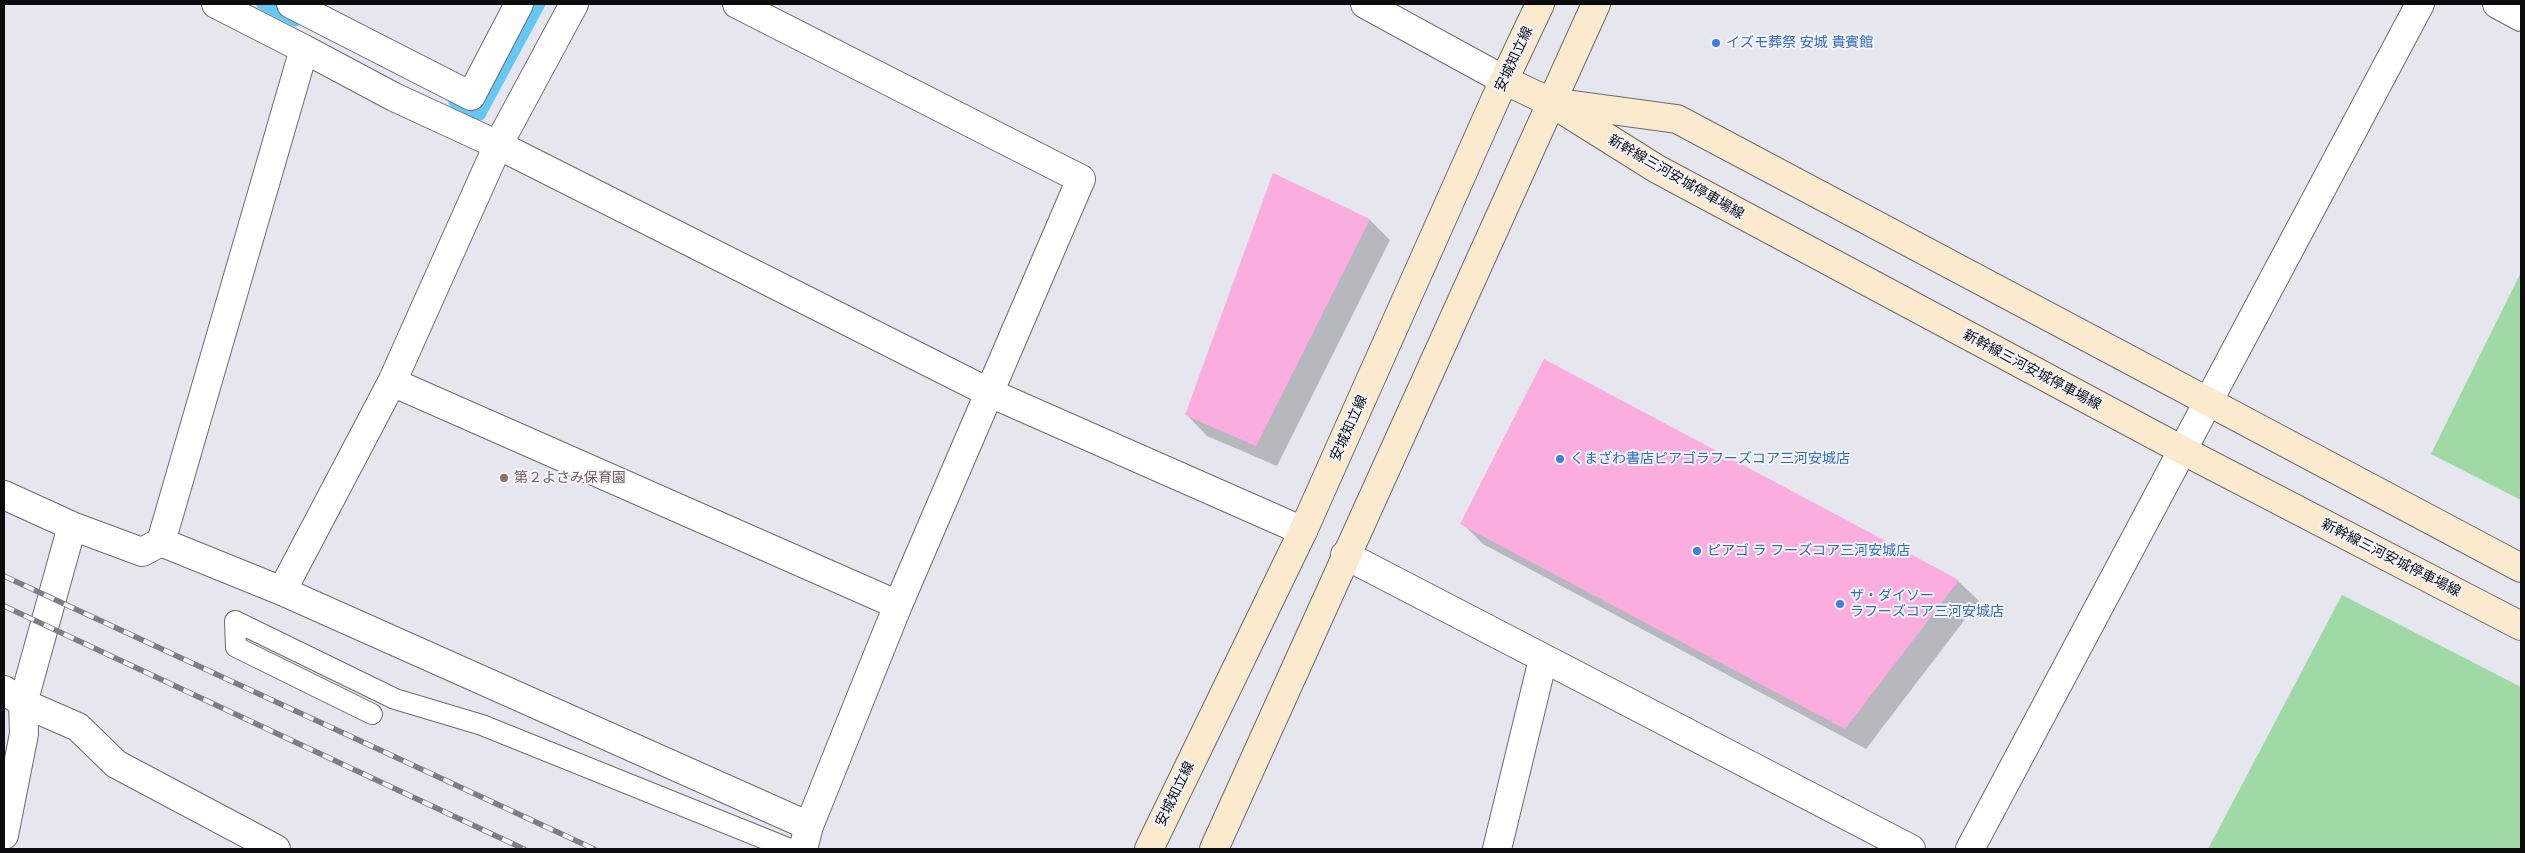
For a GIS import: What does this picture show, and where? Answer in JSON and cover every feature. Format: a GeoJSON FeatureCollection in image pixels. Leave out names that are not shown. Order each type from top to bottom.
{"type":"FeatureCollection","features":[{"type":"Feature","properties":{"kind":"main road","name":"安城知立線"},"geometry":{"type":"LineString","coordinates":[[1149,849],[1303,531],[1504,80],[1540,4]]}},
{"type":"Feature","properties":{"kind":"main road"},"geometry":{"type":"LineString","coordinates":[[1214,849],[1345,555],[1596,4]]}},
{"type":"Feature","properties":{"kind":"main road","name":"新幹線三河安城停車場線"},"geometry":{"type":"LineString","coordinates":[[1504,80],[1550,102],[1657,169],[2182,450],[2521,626]]}},
{"type":"Feature","properties":{"kind":"main road","name":"新幹線三河安城停車場線"},"geometry":{"type":"LineString","coordinates":[[1550,102],[1677,120],[2521,568]]}},
{"type":"Feature","properties":{"kind":"street"},"geometry":{"type":"LineString","coordinates":[[216,4],[394,97],[498,145],[990,393],[1303,531]]}},
{"type":"Feature","properties":{"kind":"street"},"geometry":{"type":"LineString","coordinates":[[292,4],[471,96],[519,4]]}},
{"type":"Feature","properties":{"kind":"street"},"geometry":{"type":"LineString","coordinates":[[282,591],[392,382],[498,145],[574,4]]}},
{"type":"Feature","properties":{"kind":"street"},"geometry":{"type":"LineString","coordinates":[[161,542],[282,591],[806,838],[898,605],[1081,179],[737,4]]}},
{"type":"Feature","properties":{"kind":"street"},"geometry":{"type":"LineString","coordinates":[[1365,4],[1504,80]]}},
{"type":"Feature","properties":{"kind":"street"},"geometry":{"type":"LineString","coordinates":[[1970,849],[2420,4]]}},
{"type":"Feature","properties":{"kind":"street"},"geometry":{"type":"LineString","coordinates":[[2497,4],[2521,17]]}},
{"type":"Feature","properties":{"kind":"street"},"geometry":{"type":"LineString","coordinates":[[4,495],[72,526],[142,552],[161,542],[304,49]]}},
{"type":"Feature","properties":{"kind":"street"},"geometry":{"type":"LineString","coordinates":[[392,382],[898,605]]}},
{"type":"Feature","properties":{"kind":"street"},"geometry":{"type":"LineString","coordinates":[[4,835],[24,734],[13,696],[72,526]]}},
{"type":"Feature","properties":{"kind":"street"},"geometry":{"type":"LineString","coordinates":[[1345,555],[1911,849]]}},
{"type":"Feature","properties":{"kind":"street"},"geometry":{"type":"LineString","coordinates":[[1497,849],[1543,659]]}},
{"type":"Feature","properties":{"kind":"street"},"geometry":{"type":"LineString","coordinates":[[13,696],[78,727],[116,764],[276,849]]}},
{"type":"Feature","properties":{"kind":"lane"},"geometry":{"type":"LineString","coordinates":[[372,714],[236,647],[235,620],[395,699],[482,725],[790,849]]}},
{"type":"Feature","properties":{"kind":"green space"},"geometry":{"type":"Polygon","coordinates":[[[2521,272],[2521,500],[2431,454],[2521,272]]]}},
{"type":"Feature","properties":{"kind":"green space"},"geometry":{"type":"Polygon","coordinates":[[[2342,595],[2521,687],[2521,849],[2208,849],[2342,595]]]}},
{"type":"Feature","properties":{"kind":"building"},"geometry":{"type":"Polygon","coordinates":[[[1273,173],[1370,219],[1256,446],[1185,415],[1273,173]]]}},
{"type":"Feature","properties":{"kind":"building"},"geometry":{"type":"Polygon","coordinates":[[[1544,359],[1959,580],[1845,729],[1460,524],[1544,359]]]}},
{"type":"Feature","properties":{"kind":"waterway"},"geometry":{"type":"LineString","coordinates":[[262,4],[295,21]]}},
{"type":"Feature","properties":{"kind":"waterway"},"geometry":{"type":"LineString","coordinates":[[454,102],[480,115],[540,4]]}},
{"type":"Feature","properties":{"kind":"railway"},"geometry":{"type":"LineString","coordinates":[[4,576],[594,849]]}},
{"type":"Feature","properties":{"kind":"railway"},"geometry":{"type":"LineString","coordinates":[[4,606],[524,849]]}},
{"type":"Feature","properties":{"kind":"place","name":"イズモ葬祭 安城 貴賓館"},"geometry":{"type":"Point","coordinates":[1716,43]}},
{"type":"Feature","properties":{"kind":"place","name":"くまざわ書店ピアゴラフーズコア三河安城店"},"geometry":{"type":"Point","coordinates":[1560,459]}},
{"type":"Feature","properties":{"kind":"place","name":"第２よさみ保育園"},"geometry":{"type":"Point","coordinates":[504,478]}},
{"type":"Feature","properties":{"kind":"place","name":"ピアゴ ラ フーズコア三河安城店"},"geometry":{"type":"Point","coordinates":[1697,551]}},
{"type":"Feature","properties":{"kind":"place","name":"ザ・ダイソー ラフーズコア三河安城店"},"geometry":{"type":"Point","coordinates":[1840,604]}}]}
